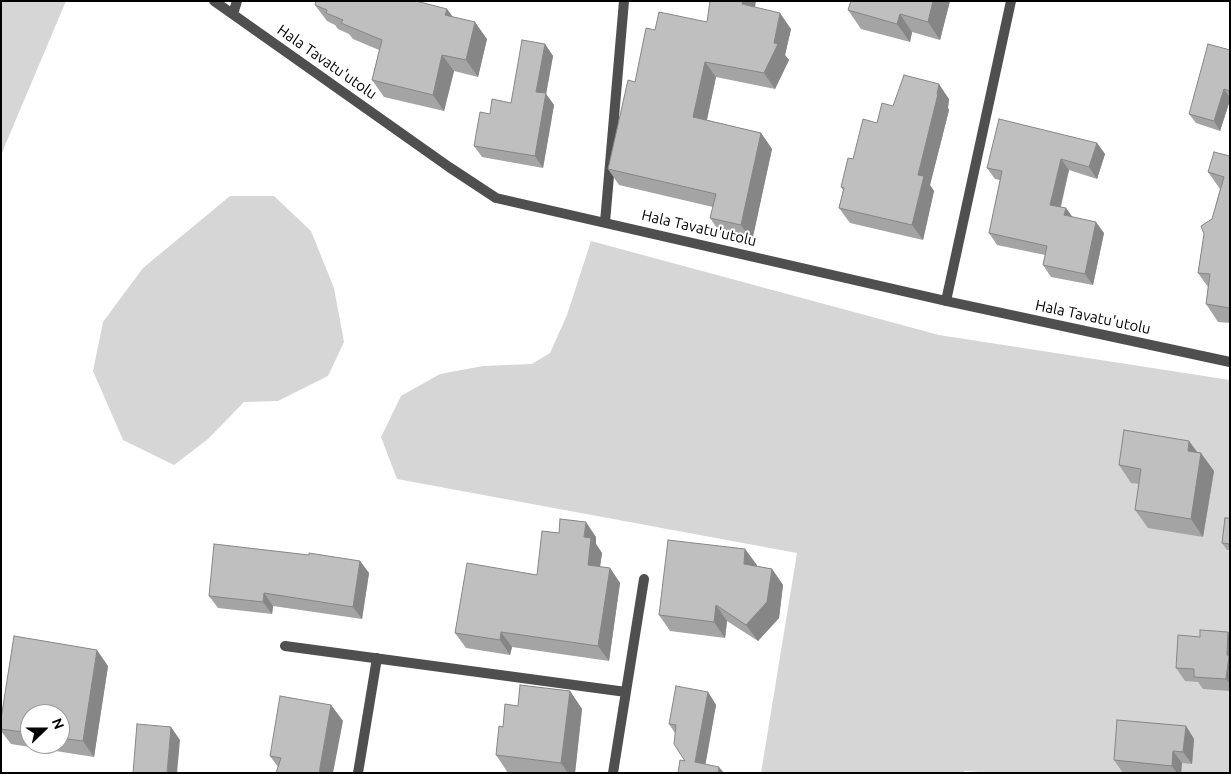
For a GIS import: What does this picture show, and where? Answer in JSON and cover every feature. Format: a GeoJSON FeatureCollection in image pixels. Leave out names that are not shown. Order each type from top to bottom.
{"type":"FeatureCollection","features":[{"type":"Feature","properties":{"kind":"street","name":"Hala Tavatu'utolu"},"geometry":{"type":"LineString","coordinates":[[214,1],[449,167],[496,198],[946,301],[1230,362]]}},
{"type":"Feature","properties":{"kind":"street"},"geometry":{"type":"LineString","coordinates":[[233,14],[237,1]]}},
{"type":"Feature","properties":{"kind":"street"},"geometry":{"type":"LineString","coordinates":[[605,222],[624,1]]}},
{"type":"Feature","properties":{"kind":"street"},"geometry":{"type":"LineString","coordinates":[[946,301],[1011,1]]}},
{"type":"Feature","properties":{"kind":"street"},"geometry":{"type":"LineString","coordinates":[[613,773],[644,579]]}},
{"type":"Feature","properties":{"kind":"street"},"geometry":{"type":"LineString","coordinates":[[285,646],[626,692]]}},
{"type":"Feature","properties":{"kind":"street"},"geometry":{"type":"LineString","coordinates":[[358,773],[377,658]]}},
{"type":"Feature","properties":{"kind":"shaded area"},"geometry":{"type":"Polygon","coordinates":[[[1,1],[66,1],[1,155],[1,1]]]}},
{"type":"Feature","properties":{"kind":"shaded area"},"geometry":{"type":"Polygon","coordinates":[[[230,196],[274,196],[311,231],[334,288],[344,342],[328,376],[278,401],[244,402],[208,439],[174,465],[123,440],[93,371],[103,322],[143,268],[230,196]]]}},
{"type":"Feature","properties":{"kind":"shaded area"},"geometry":{"type":"Polygon","coordinates":[[[591,241],[939,335],[1230,380],[1230,773],[996,773],[964,771],[964,773],[761,773],[797,553],[397,479],[381,437],[401,396],[440,374],[483,366],[532,364],[550,353],[567,315],[591,241]]]}},
{"type":"Feature","properties":{"kind":"building"},"geometry":{"type":"Polygon","coordinates":[[[316,1],[416,1],[447,9],[445,15],[475,22],[466,60],[442,55],[433,95],[372,80],[382,40],[341,23],[343,20],[326,13],[327,10],[315,5],[316,1]]]}},
{"type":"Feature","properties":{"kind":"building"},"geometry":{"type":"Polygon","coordinates":[[[710,1],[743,1],[742,4],[780,13],[774,43],[778,44],[764,73],[705,62],[693,117],[761,133],[741,225],[710,218],[716,194],[608,169],[628,80],[635,82],[646,28],[655,30],[659,12],[707,22],[710,1]]]}},
{"type":"Feature","properties":{"kind":"building"},"geometry":{"type":"Polygon","coordinates":[[[851,1],[933,1],[928,22],[900,14],[897,24],[848,10],[851,1]]]}},
{"type":"Feature","properties":{"kind":"building"},"geometry":{"type":"Polygon","coordinates":[[[522,40],[545,44],[536,92],[546,93],[535,156],[474,146],[480,112],[490,114],[492,99],[511,103],[522,40]]]}},
{"type":"Feature","properties":{"kind":"building"},"geometry":{"type":"Polygon","coordinates":[[[1208,44],[1230,50],[1230,91],[1224,89],[1214,121],[1189,114],[1208,44]]]}},
{"type":"Feature","properties":{"kind":"building"},"geometry":{"type":"Polygon","coordinates":[[[904,75],[939,84],[918,175],[924,176],[912,225],[839,208],[844,188],[841,187],[848,158],[853,159],[863,119],[877,123],[882,103],[893,106],[904,75]]]}},
{"type":"Feature","properties":{"kind":"building"},"geometry":{"type":"Polygon","coordinates":[[[999,119],[1097,143],[1089,167],[1061,159],[1050,205],[1066,208],[1064,215],[1096,222],[1085,274],[1043,265],[1047,246],[989,233],[1002,171],[987,168],[999,119]]]}},
{"type":"Feature","properties":{"kind":"building"},"geometry":{"type":"Polygon","coordinates":[[[1214,152],[1230,156],[1230,308],[1206,304],[1210,274],[1198,273],[1204,234],[1201,226],[1212,219],[1224,177],[1208,172],[1214,152]]]}},
{"type":"Feature","properties":{"kind":"building"},"geometry":{"type":"Polygon","coordinates":[[[1124,430],[1189,441],[1188,451],[1201,453],[1191,519],[1135,510],[1141,469],[1119,465],[1124,430]]]}},
{"type":"Feature","properties":{"kind":"building"},"geometry":{"type":"Polygon","coordinates":[[[1225,518],[1230,518],[1230,544],[1222,543],[1225,518]]]}},
{"type":"Feature","properties":{"kind":"building"},"geometry":{"type":"Polygon","coordinates":[[[560,519],[586,522],[584,537],[591,538],[588,565],[610,568],[598,646],[501,632],[500,640],[455,633],[467,563],[537,575],[542,531],[559,533],[560,519]]]}},
{"type":"Feature","properties":{"kind":"building"},"geometry":{"type":"Polygon","coordinates":[[[668,540],[745,549],[744,564],[772,569],[767,602],[746,625],[716,605],[714,622],[659,615],[668,540]]]}},
{"type":"Feature","properties":{"kind":"building"},"geometry":{"type":"Polygon","coordinates":[[[214,544],[309,555],[309,553],[360,561],[353,607],[264,593],[263,602],[209,596],[214,544]]]}},
{"type":"Feature","properties":{"kind":"building"},"geometry":{"type":"Polygon","coordinates":[[[1200,630],[1228,632],[1227,655],[1229,656],[1226,679],[1194,677],[1194,669],[1176,668],[1178,635],[1200,637],[1200,630]]]}},
{"type":"Feature","properties":{"kind":"building"},"geometry":{"type":"Polygon","coordinates":[[[14,636],[97,650],[83,741],[70,739],[70,704],[20,704],[20,732],[1,729],[14,636]]]}},
{"type":"Feature","properties":{"kind":"building"},"geometry":{"type":"Polygon","coordinates":[[[520,685],[570,691],[561,763],[496,755],[499,726],[503,727],[505,704],[518,706],[520,685]]]}},
{"type":"Feature","properties":{"kind":"building"},"geometry":{"type":"Polygon","coordinates":[[[676,686],[708,692],[695,762],[719,767],[718,773],[678,773],[680,760],[685,761],[674,744],[676,725],[669,724],[676,686]]]}},
{"type":"Feature","properties":{"kind":"building"},"geometry":{"type":"Polygon","coordinates":[[[280,696],[331,705],[319,773],[276,773],[281,758],[270,756],[280,696]]]}},
{"type":"Feature","properties":{"kind":"building"},"geometry":{"type":"Polygon","coordinates":[[[1117,720],[1186,726],[1183,752],[1173,751],[1172,766],[1114,760],[1117,720]]]}},
{"type":"Feature","properties":{"kind":"building"},"geometry":{"type":"Polygon","coordinates":[[[137,724],[171,727],[167,773],[133,773],[137,724]]]}}]}
